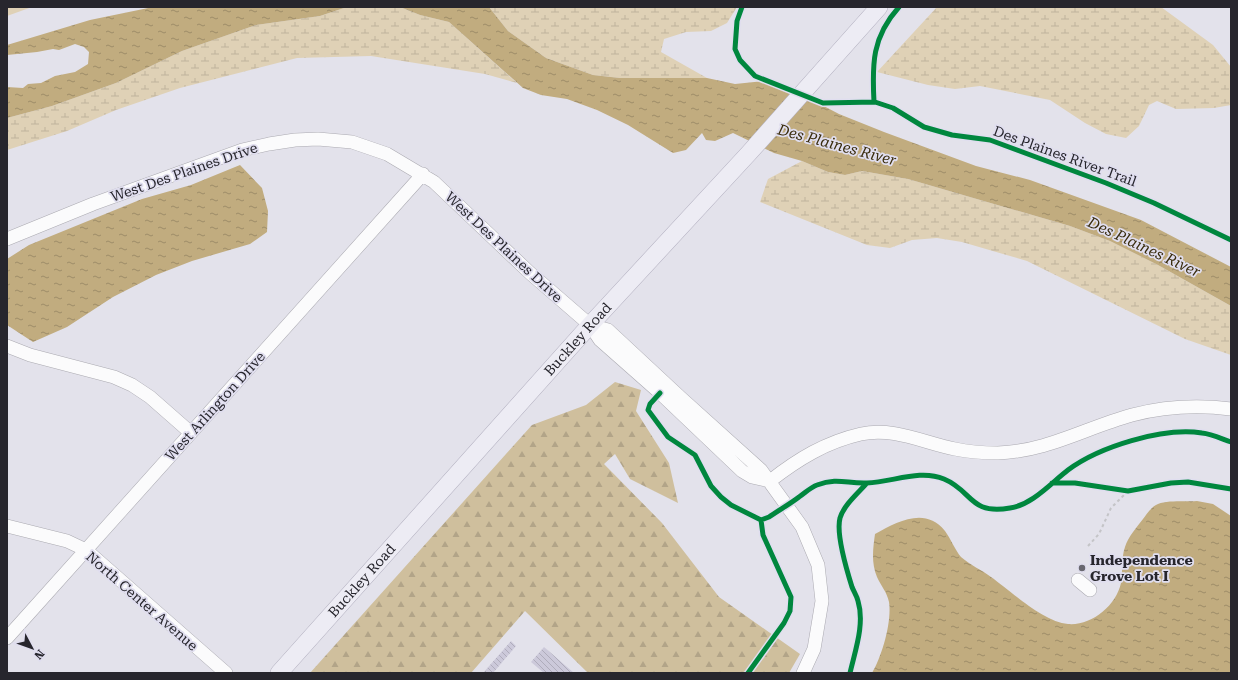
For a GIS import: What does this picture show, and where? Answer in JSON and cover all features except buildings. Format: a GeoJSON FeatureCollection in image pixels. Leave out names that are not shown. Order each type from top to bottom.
{"type":"FeatureCollection","features":[{"type":"Feature","properties":{"kind":"main road","name":"Buckley Road"},"geometry":{"type":"LineString","coordinates":[[279,673],[590,325],[749,153],[879,7]]}},
{"type":"Feature","properties":{"kind":"street","name":"West Des Plaines Drive"},"geometry":{"type":"LineString","coordinates":[[7,239],[93,204],[204,163],[269,144],[318,139],[352,142],[387,154],[423,174],[434,182],[530,273],[590,325]]}},
{"type":"Feature","properties":{"kind":"street","name":"West Arlington Drive"},"geometry":{"type":"LineString","coordinates":[[7,638],[423,174]]}},
{"type":"Feature","properties":{"kind":"street"},"geometry":{"type":"LineString","coordinates":[[590,325],[600,340],[636,363]]}},
{"type":"Feature","properties":{"kind":"street"},"geometry":{"type":"LineString","coordinates":[[590,325],[608,330],[636,363],[742,470],[752,477],[770,481],[802,527],[818,565],[822,601],[820,624],[814,649],[803,673]]}},
{"type":"Feature","properties":{"kind":"street"},"geometry":{"type":"LineString","coordinates":[[7,346],[30,355],[114,377],[132,385],[150,397],[191,433]]}},
{"type":"Feature","properties":{"kind":"street"},"geometry":{"type":"LineString","coordinates":[[770,481],[817,448],[836,440],[863,434],[893,432],[956,450],[997,453],[1040,448],[1132,415],[1175,408],[1214,407],[1231,409]]}},
{"type":"Feature","properties":{"kind":"street","name":"North Center Avenue"},"geometry":{"type":"LineString","coordinates":[[7,526],[67,541],[86,550],[226,673]]}},
{"type":"Feature","properties":{"kind":"street"},"geometry":{"type":"LineString","coordinates":[[1078,580],[1090,590]]}},
{"type":"Feature","properties":{"kind":"path"},"geometry":{"type":"LineString","coordinates":[[1121,490],[1130,491]]}},
{"type":"Feature","properties":{"kind":"path"},"geometry":{"type":"LineString","coordinates":[[1088,546],[1099,534],[1111,508],[1130,491]]}},
{"type":"Feature","properties":{"kind":"green space"},"geometry":{"type":"Polygon","coordinates":[[[7,7],[32,7],[7,16],[7,7]]]}},
{"type":"Feature","properties":{"kind":"green space"},"geometry":{"type":"Polygon","coordinates":[[[347,7],[400,7],[420,15],[449,22],[517,83],[485,74],[371,56],[297,58],[180,88],[116,110],[67,131],[7,150],[7,118],[52,106],[116,83],[182,51],[256,25],[320,16],[347,7]]]}},
{"type":"Feature","properties":{"kind":"green space"},"geometry":{"type":"Polygon","coordinates":[[[489,7],[737,7],[727,23],[711,31],[686,32],[664,39],[661,52],[707,78],[620,78],[593,75],[546,58],[508,31],[489,7]]]}},
{"type":"Feature","properties":{"kind":"green space"},"geometry":{"type":"Polygon","coordinates":[[[937,7],[1161,7],[1213,45],[1231,67],[1231,105],[1214,108],[1176,109],[1157,101],[1149,105],[1139,126],[1126,138],[1106,134],[1085,123],[1050,100],[980,86],[955,89],[928,85],[877,72],[937,7]]]}},
{"type":"Feature","properties":{"kind":"green space"},"geometry":{"type":"Polygon","coordinates":[[[802,161],[828,172],[845,175],[862,171],[908,179],[1070,226],[1110,241],[1158,265],[1231,306],[1231,355],[1185,339],[1027,261],[962,242],[937,238],[912,240],[890,248],[867,245],[760,202],[768,179],[802,161]]]}},
{"type":"Feature","properties":{"kind":"green space"},"geometry":{"type":"Polygon","coordinates":[[[615,382],[641,390],[636,411],[669,463],[678,503],[630,479],[615,454],[604,464],[662,523],[719,597],[800,654],[789,673],[588,673],[525,611],[471,673],[310,673],[532,425],[586,405],[615,382]]]}},
{"type":"Feature","properties":{"kind":"water"},"geometry":{"type":"Polygon","coordinates":[[[153,7],[347,7],[320,16],[256,25],[182,51],[116,83],[52,106],[7,118],[7,87],[23,88],[28,84],[41,83],[55,76],[75,72],[88,64],[89,52],[84,47],[75,44],[59,50],[53,49],[7,55],[7,45],[90,20],[153,7]]]}},
{"type":"Feature","properties":{"kind":"water","name":"Des Plaines River"},"geometry":{"type":"Polygon","coordinates":[[[400,7],[489,7],[508,31],[546,58],[593,75],[620,78],[707,78],[735,84],[774,80],[839,114],[884,132],[976,166],[1030,180],[1141,220],[1231,267],[1231,306],[1158,265],[1110,241],[1070,226],[908,179],[862,171],[845,175],[828,172],[802,161],[774,153],[733,133],[715,141],[706,140],[702,133],[686,150],[673,153],[628,125],[597,110],[567,99],[541,95],[523,88],[449,22],[420,15],[400,7]]]}},
{"type":"Feature","properties":{"kind":"water"},"geometry":{"type":"Polygon","coordinates":[[[240,165],[262,188],[268,211],[267,232],[250,244],[192,261],[156,275],[113,297],[67,327],[33,342],[7,325],[7,259],[29,245],[142,199],[191,185],[240,165]]]}},
{"type":"Feature","properties":{"kind":"water"},"geometry":{"type":"Polygon","coordinates":[[[1197,501],[1213,504],[1231,516],[1231,673],[872,673],[883,648],[888,629],[890,610],[888,598],[877,577],[873,561],[875,534],[884,529],[902,521],[911,519],[929,519],[937,523],[945,531],[961,557],[968,563],[987,574],[1048,618],[1058,622],[1077,624],[1094,618],[1108,607],[1114,599],[1121,583],[1123,556],[1126,543],[1147,513],[1158,504],[1167,502],[1197,501]]]}},
{"type":"Feature","properties":{"kind":"cycle path","name":"Des Plaines River Trail"},"geometry":{"type":"LineString","coordinates":[[742,7],[737,21],[735,49],[740,60],[755,76],[823,103],[875,102],[893,108],[924,127],[952,135],[990,140],[1106,183],[1154,203],[1231,240]]}},
{"type":"Feature","properties":{"kind":"cycle path"},"geometry":{"type":"LineString","coordinates":[[874,102],[873,75],[879,40],[883,29],[899,7]]}},
{"type":"Feature","properties":{"kind":"cycle path"},"geometry":{"type":"LineString","coordinates":[[660,393],[650,404],[648,410],[668,437],[695,455],[711,486],[721,497],[731,505],[761,520],[769,517],[812,487],[831,481],[867,483],[926,475],[944,479],[961,490],[972,501],[986,508],[1010,508],[1026,503],[1034,498],[1068,470],[1081,462],[1096,454],[1132,441],[1150,436],[1186,432],[1213,435],[1231,442]]}},
{"type":"Feature","properties":{"kind":"cycle path"},"geometry":{"type":"LineString","coordinates":[[1052,483],[1075,483],[1128,491],[1171,483],[1188,482],[1231,489]]}},
{"type":"Feature","properties":{"kind":"cycle path"},"geometry":{"type":"LineString","coordinates":[[850,673],[860,628],[860,610],[858,599],[852,587],[845,562],[839,533],[839,525],[844,509],[866,484]]}},
{"type":"Feature","properties":{"kind":"cycle path"},"geometry":{"type":"LineString","coordinates":[[748,673],[784,623],[790,611],[791,597],[763,535],[761,520]]}},
{"type":"Feature","properties":{"kind":"place","name":"Independence Grove Lot I"},"geometry":{"type":"Point","coordinates":[1082,568]}}]}
